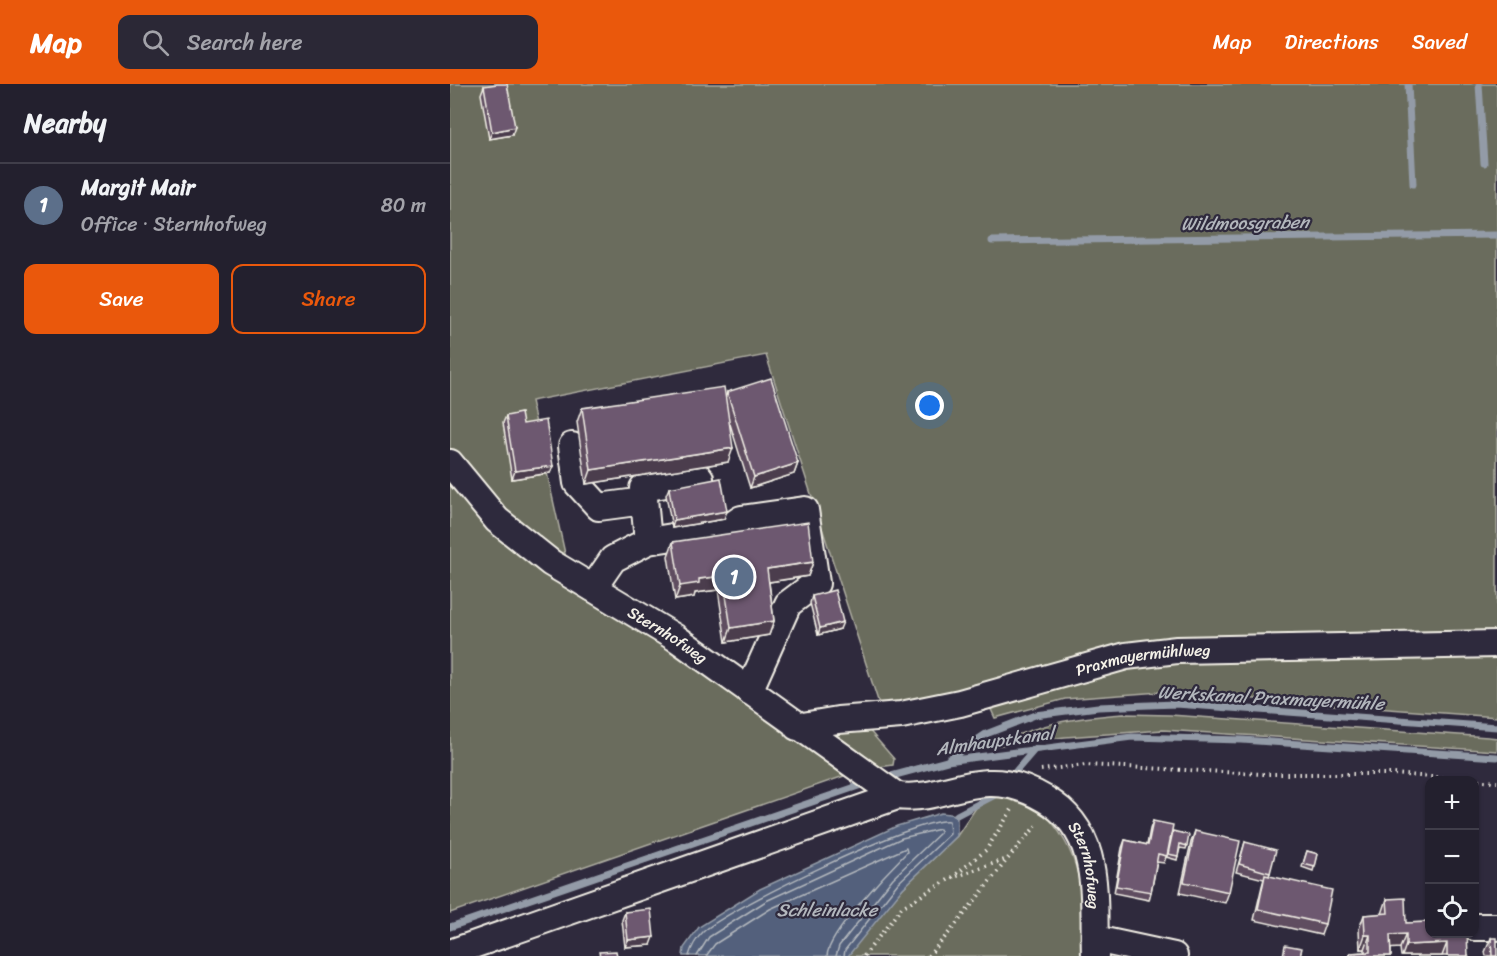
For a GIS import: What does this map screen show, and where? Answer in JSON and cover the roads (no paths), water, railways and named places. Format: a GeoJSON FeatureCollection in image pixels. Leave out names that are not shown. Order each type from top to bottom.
{"type":"FeatureCollection","features":[{"type":"Feature","properties":{"kind":"street"},"geometry":{"type":"LineString","coordinates":[[572,446],[577,483],[599,507],[644,501]]}},
{"type":"Feature","properties":{"kind":"street","name":"Sternhofweg"},"geometry":{"type":"LineString","coordinates":[[450,463],[497,520],[551,563],[676,638],[797,727],[850,761],[897,796]]}},
{"type":"Feature","properties":{"kind":"street"},"geometry":{"type":"LineString","coordinates":[[648,541],[643,488],[700,478]]}},
{"type":"Feature","properties":{"kind":"street"},"geometry":{"type":"LineString","coordinates":[[593,588],[613,559],[648,541],[728,528],[741,519],[805,510],[816,583],[788,604],[749,691]]}},
{"type":"Feature","properties":{"kind":"street","name":"Praxmayermühlweg"},"geometry":{"type":"LineString","coordinates":[[797,727],[838,720],[901,715],[960,703],[1126,656],[1167,651],[1497,644]]}},
{"type":"Feature","properties":{"kind":"street","name":"Sternhofweg"},"geometry":{"type":"LineString","coordinates":[[453,952],[897,796],[919,798],[988,783],[1026,779],[1026,788],[1056,805],[1079,828],[1092,861],[1095,947]]}},
{"type":"Feature","properties":{"kind":"street"},"geometry":{"type":"LineString","coordinates":[[1479,927],[1497,927]]}},
{"type":"Feature","properties":{"kind":"street"},"geometry":{"type":"LineString","coordinates":[[1095,947],[1174,956]]}},
{"type":"Feature","properties":{"kind":"water","name":"Schleinlacke"},"geometry":{"type":"Polygon","coordinates":[[[941,813],[957,815],[957,836],[903,888],[848,956],[683,956],[684,948],[699,927],[760,889],[897,826],[941,813]]]}},
{"type":"Feature","properties":{"kind":"waterway"},"geometry":{"type":"LineString","coordinates":[[1408,84],[1413,184]]}},
{"type":"Feature","properties":{"kind":"waterway"},"geometry":{"type":"LineString","coordinates":[[1479,84],[1484,163]]}},
{"type":"Feature","properties":{"kind":"waterway","name":"Wildmoosgraben"},"geometry":{"type":"LineString","coordinates":[[992,241],[1497,235]]}},
{"type":"Feature","properties":{"kind":"waterway","name":"Werkskanal Praxmayermühle"},"geometry":{"type":"LineString","coordinates":[[949,759],[986,734],[1035,715],[1098,707],[1176,704],[1497,727]]}},
{"type":"Feature","properties":{"kind":"waterway","name":"Almhauptkanal"},"geometry":{"type":"LineString","coordinates":[[884,778],[947,761],[1132,737],[1242,740],[1497,757]]}},
{"type":"Feature","properties":{"kind":"waterway","name":"Schleinlacke"},"geometry":{"type":"LineString","coordinates":[[1016,771],[1035,749]]}},
{"type":"Feature","properties":{"kind":"waterway","name":"Almhauptkanal"},"geometry":{"type":"LineString","coordinates":[[450,927],[867,783]]}},
{"type":"Feature","properties":{"kind":"waterway","name":"Schleinlacke"},"geometry":{"type":"LineString","coordinates":[[957,815],[997,794]]}},
{"type":"Feature","properties":{"kind":"place","name":"Margit Mair"},"geometry":{"type":"Point","coordinates":[734,577]}}]}
